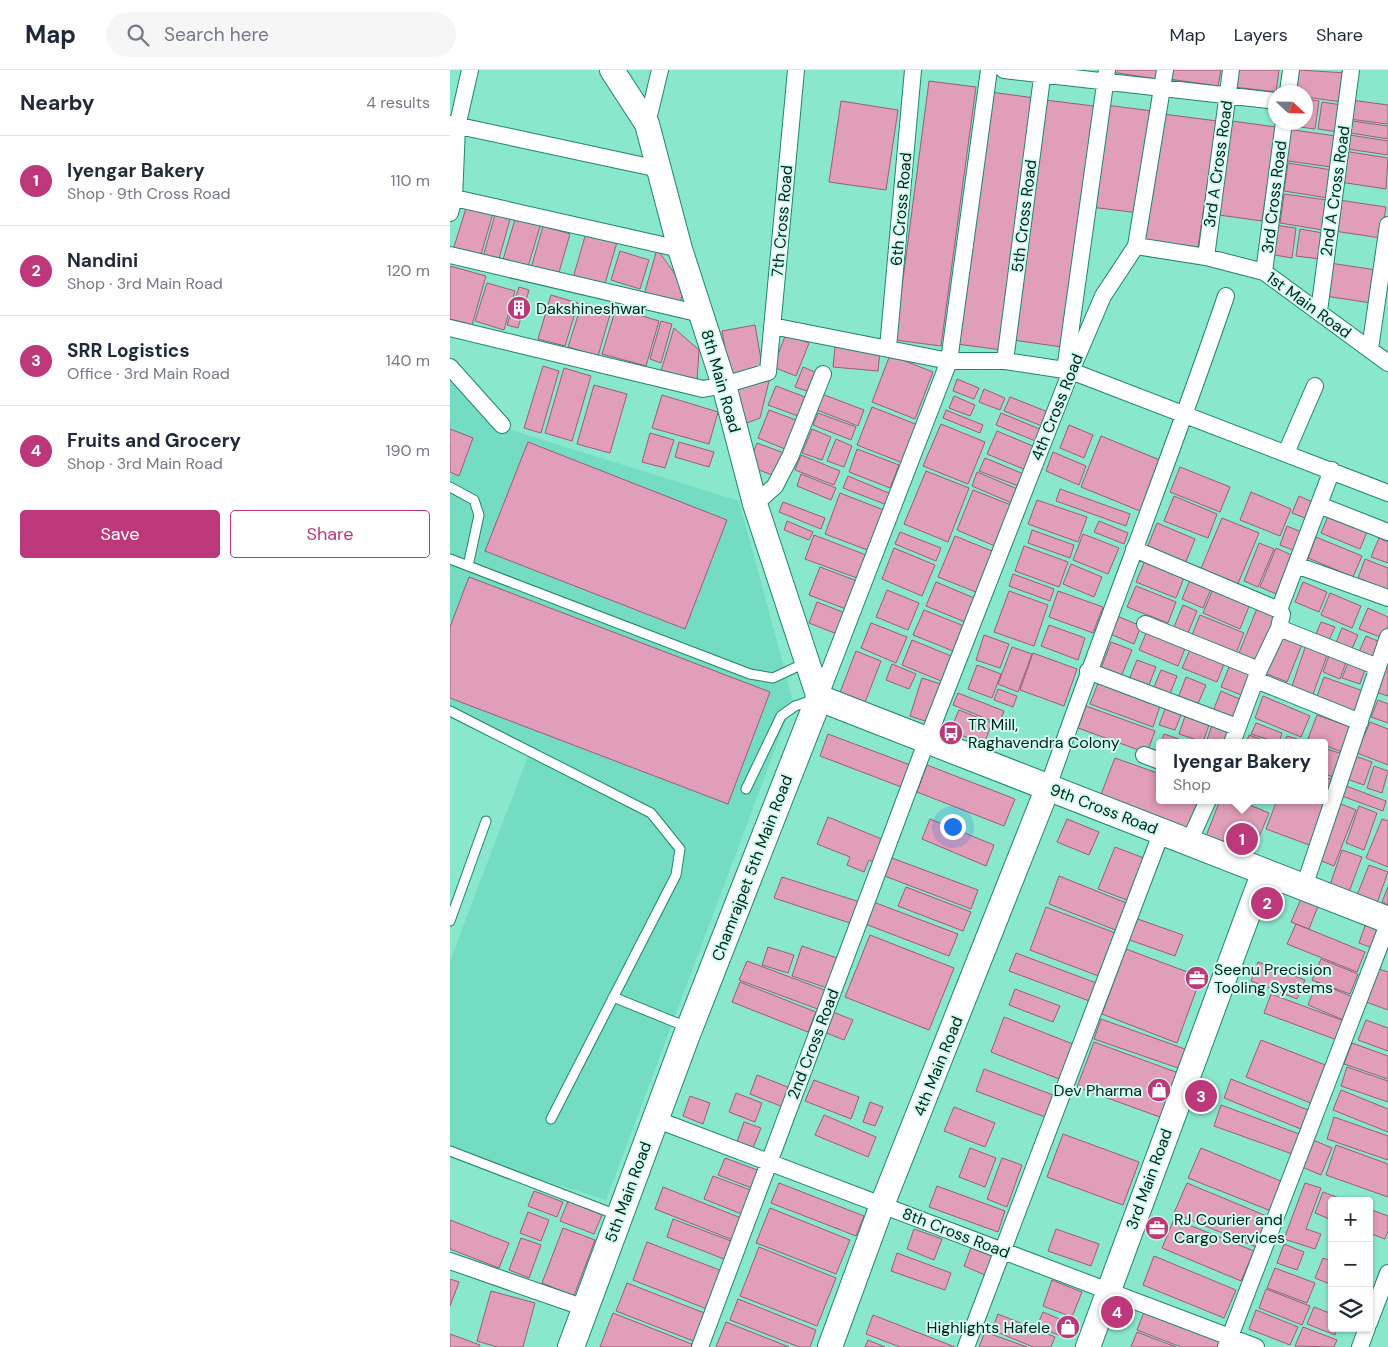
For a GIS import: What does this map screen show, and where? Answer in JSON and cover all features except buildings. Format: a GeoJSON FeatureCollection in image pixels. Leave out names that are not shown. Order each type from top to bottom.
{"type":"FeatureCollection","features":[{"type":"Feature","properties":{"kind":"main road","name":"9th Cross Road"},"geometry":{"type":"LineString","coordinates":[[819,698],[1388,920]]}},
{"type":"Feature","properties":{"kind":"main road","name":"Chamrajpet 5th Main Road"},"geometry":{"type":"LineString","coordinates":[[688,1032],[819,698]]}},
{"type":"Feature","properties":{"kind":"main road","name":"5th Main Road"},"geometry":{"type":"LineString","coordinates":[[571,1347],[688,1032]]}},
{"type":"Feature","properties":{"kind":"street"},"geometry":{"type":"LineString","coordinates":[[470,70],[454,126],[451,203],[680,249]]}},
{"type":"Feature","properties":{"kind":"street","name":"8th Main Road"},"geometry":{"type":"LineString","coordinates":[[612,70],[647,124],[680,249],[724,385],[755,504],[819,698]]}},
{"type":"Feature","properties":{"kind":"street"},"geometry":{"type":"LineString","coordinates":[[647,124],[660,70]]}},
{"type":"Feature","properties":{"kind":"street","name":"7th Cross Road"},"geometry":{"type":"LineString","coordinates":[[724,385],[768,372],[796,70]]}},
{"type":"Feature","properties":{"kind":"street","name":"6th Cross Road"},"geometry":{"type":"LineString","coordinates":[[888,348],[913,70]]}},
{"type":"Feature","properties":{"kind":"street"},"geometry":{"type":"LineString","coordinates":[[819,698],[950,361],[989,70]]}},
{"type":"Feature","properties":{"kind":"street"},"geometry":{"type":"LineString","coordinates":[[1004,70],[1107,76],[1162,88],[1268,100]]}},
{"type":"Feature","properties":{"kind":"street","name":"4th Cross Road"},"geometry":{"type":"LineString","coordinates":[[927,740],[1068,370],[1103,296],[1136,246],[1165,70]]}},
{"type":"Feature","properties":{"kind":"street","name":"3rd A Cross Road"},"geometry":{"type":"LineString","coordinates":[[1206,257],[1231,70]]}},
{"type":"Feature","properties":{"kind":"street"},"geometry":{"type":"LineString","coordinates":[[1289,85],[1291,70]]}},
{"type":"Feature","properties":{"kind":"street","name":"2nd A Cross Road"},"geometry":{"type":"LineString","coordinates":[[1318,311],[1351,70]]}},
{"type":"Feature","properties":{"kind":"street","name":"5th Cross Road"},"geometry":{"type":"LineString","coordinates":[[1005,361],[1043,72]]}},
{"type":"Feature","properties":{"kind":"street"},"geometry":{"type":"LineString","coordinates":[[1068,370],[1107,76]]}},
{"type":"Feature","properties":{"kind":"street"},"geometry":{"type":"LineString","coordinates":[[454,126],[659,169]]}},
{"type":"Feature","properties":{"kind":"street","name":"3rd Cross Road"},"geometry":{"type":"LineString","coordinates":[[1264,272],[1283,130]]}},
{"type":"Feature","properties":{"kind":"street"},"geometry":{"type":"LineString","coordinates":[[1370,349],[1388,225]]}},
{"type":"Feature","properties":{"kind":"street","name":"1st Main Road"},"geometry":{"type":"LineString","coordinates":[[1136,246],[1206,257],[1264,272],[1388,362]]}},
{"type":"Feature","properties":{"kind":"street"},"geometry":{"type":"LineString","coordinates":[[450,255],[701,314]]}},
{"type":"Feature","properties":{"kind":"street"},"geometry":{"type":"LineString","coordinates":[[1048,787],[1088,671],[1186,414],[1226,296]]}},
{"type":"Feature","properties":{"kind":"street"},"geometry":{"type":"LineString","coordinates":[[772,326],[950,361],[1005,361],[1068,370],[1388,492]]}},
{"type":"Feature","properties":{"kind":"street"},"geometry":{"type":"LineString","coordinates":[[450,328],[703,389],[724,385]]}},
{"type":"Feature","properties":{"kind":"street"},"geometry":{"type":"LineString","coordinates":[[450,367],[502,425]]}},
{"type":"Feature","properties":{"kind":"street"},"geometry":{"type":"LineString","coordinates":[[755,504],[775,486],[790,457],[823,374]]}},
{"type":"Feature","properties":{"kind":"street"},"geometry":{"type":"LineString","coordinates":[[1286,453],[1315,386]]}},
{"type":"Feature","properties":{"kind":"street"},"geometry":{"type":"LineString","coordinates":[[1279,610],[1332,470]]}},
{"type":"Feature","properties":{"kind":"street"},"geometry":{"type":"LineString","coordinates":[[1319,505],[1388,532]]}},
{"type":"Feature","properties":{"kind":"street"},"geometry":{"type":"LineString","coordinates":[[1134,549],[1279,610],[1282,614],[1279,628],[1257,675],[1233,739]]}},
{"type":"Feature","properties":{"kind":"street"},"geometry":{"type":"LineString","coordinates":[[1296,565],[1388,598]]}},
{"type":"Feature","properties":{"kind":"street"},"geometry":{"type":"LineString","coordinates":[[1145,624],[1360,722]]}},
{"type":"Feature","properties":{"kind":"street"},"geometry":{"type":"LineString","coordinates":[[1279,628],[1378,667]]}},
{"type":"Feature","properties":{"kind":"street"},"geometry":{"type":"LineString","coordinates":[[1304,887],[1388,637]]}},
{"type":"Feature","properties":{"kind":"street"},"geometry":{"type":"LineString","coordinates":[[1088,671],[1237,727]]}},
{"type":"Feature","properties":{"kind":"street","name":"2nd Cross Road"},"geometry":{"type":"LineString","coordinates":[[700,1347],[927,740]]}},
{"type":"Feature","properties":{"kind":"street"},"geometry":{"type":"LineString","coordinates":[[1144,755],[1156,760]]}},
{"type":"Feature","properties":{"kind":"street","name":"4th Main Road"},"geometry":{"type":"LineString","coordinates":[[830,1347],[882,1205],[1048,787]]}},
{"type":"Feature","properties":{"kind":"street"},"geometry":{"type":"LineString","coordinates":[[1189,842],[1206,804]]}},
{"type":"Feature","properties":{"kind":"street"},"geometry":{"type":"LineString","coordinates":[[966,1347],[1162,832]]}},
{"type":"Feature","properties":{"kind":"street","name":"3rd Main Road"},"geometry":{"type":"LineString","coordinates":[[1088,1347],[1264,871]]}},
{"type":"Feature","properties":{"kind":"street"},"geometry":{"type":"LineString","coordinates":[[1228,1342],[1388,924]]}},
{"type":"Feature","properties":{"kind":"street","name":"8th Cross Road"},"geometry":{"type":"LineString","coordinates":[[655,1119],[1108,1291],[1228,1342],[1256,1347]]}},
{"type":"Feature","properties":{"kind":"street"},"geometry":{"type":"LineString","coordinates":[[450,1261],[586,1308]]}},
{"type":"Feature","properties":{"kind":"street"},"geometry":{"type":"LineString","coordinates":[[1373,1312],[1388,1273]]}},
{"type":"Feature","properties":{"kind":"street"},"geometry":{"type":"LineString","coordinates":[[1360,1347],[1366,1332]]}},
{"type":"Feature","properties":{"kind":"lane"},"geometry":{"type":"LineString","coordinates":[[450,487],[474,500],[479,515],[468,566]]}},
{"type":"Feature","properties":{"kind":"lane"},"geometry":{"type":"LineString","coordinates":[[450,559],[750,674],[773,678],[807,662]]}},
{"type":"Feature","properties":{"kind":"lane"},"geometry":{"type":"LineString","coordinates":[[746,790],[782,716],[795,706],[819,698]]}},
{"type":"Feature","properties":{"kind":"lane"},"geometry":{"type":"LineString","coordinates":[[450,711],[651,813],[680,849],[676,875],[552,1119]]}},
{"type":"Feature","properties":{"kind":"lane"},"geometry":{"type":"LineString","coordinates":[[450,921],[486,821]]}},
{"type":"Feature","properties":{"kind":"lane"},"geometry":{"type":"LineString","coordinates":[[613,997],[688,1032]]}},
{"type":"Feature","properties":{"kind":"lane"},"geometry":{"type":"LineString","coordinates":[[450,1152],[620,1216]]}},
{"type":"Feature","properties":{"kind":"shaded area"},"geometry":{"type":"Polygon","coordinates":[[[450,366],[511,430],[739,501],[793,701],[606,1200],[450,1151],[450,961],[528,756],[450,718],[450,366]]]}},
{"type":"Feature","properties":{"kind":"place","name":"Dakshineshwar"},"geometry":{"type":"Point","coordinates":[519,308]}},
{"type":"Feature","properties":{"kind":"place","name":"TR Mill, Raghavendra Colony"},"geometry":{"type":"Point","coordinates":[951,733]}},
{"type":"Feature","properties":{"kind":"place","name":"Iyengar Bakery"},"geometry":{"type":"Point","coordinates":[1242,839]}},
{"type":"Feature","properties":{"kind":"place","name":"Nandini"},"geometry":{"type":"Point","coordinates":[1267,903]}},
{"type":"Feature","properties":{"kind":"place","name":"Seenu Precision Tooling Systems"},"geometry":{"type":"Point","coordinates":[1197,978]}},
{"type":"Feature","properties":{"kind":"place","name":"Dev Pharma"},"geometry":{"type":"Point","coordinates":[1159,1090]}},
{"type":"Feature","properties":{"kind":"place","name":"SRR Logistics"},"geometry":{"type":"Point","coordinates":[1201,1096]}},
{"type":"Feature","properties":{"kind":"place","name":"RJ Courier and Cargo Services"},"geometry":{"type":"Point","coordinates":[1157,1228]}},
{"type":"Feature","properties":{"kind":"place","name":"Fruits and Grocery"},"geometry":{"type":"Point","coordinates":[1117,1312]}},
{"type":"Feature","properties":{"kind":"place","name":"Highlights Hafele"},"geometry":{"type":"Point","coordinates":[1068,1327]}}]}
